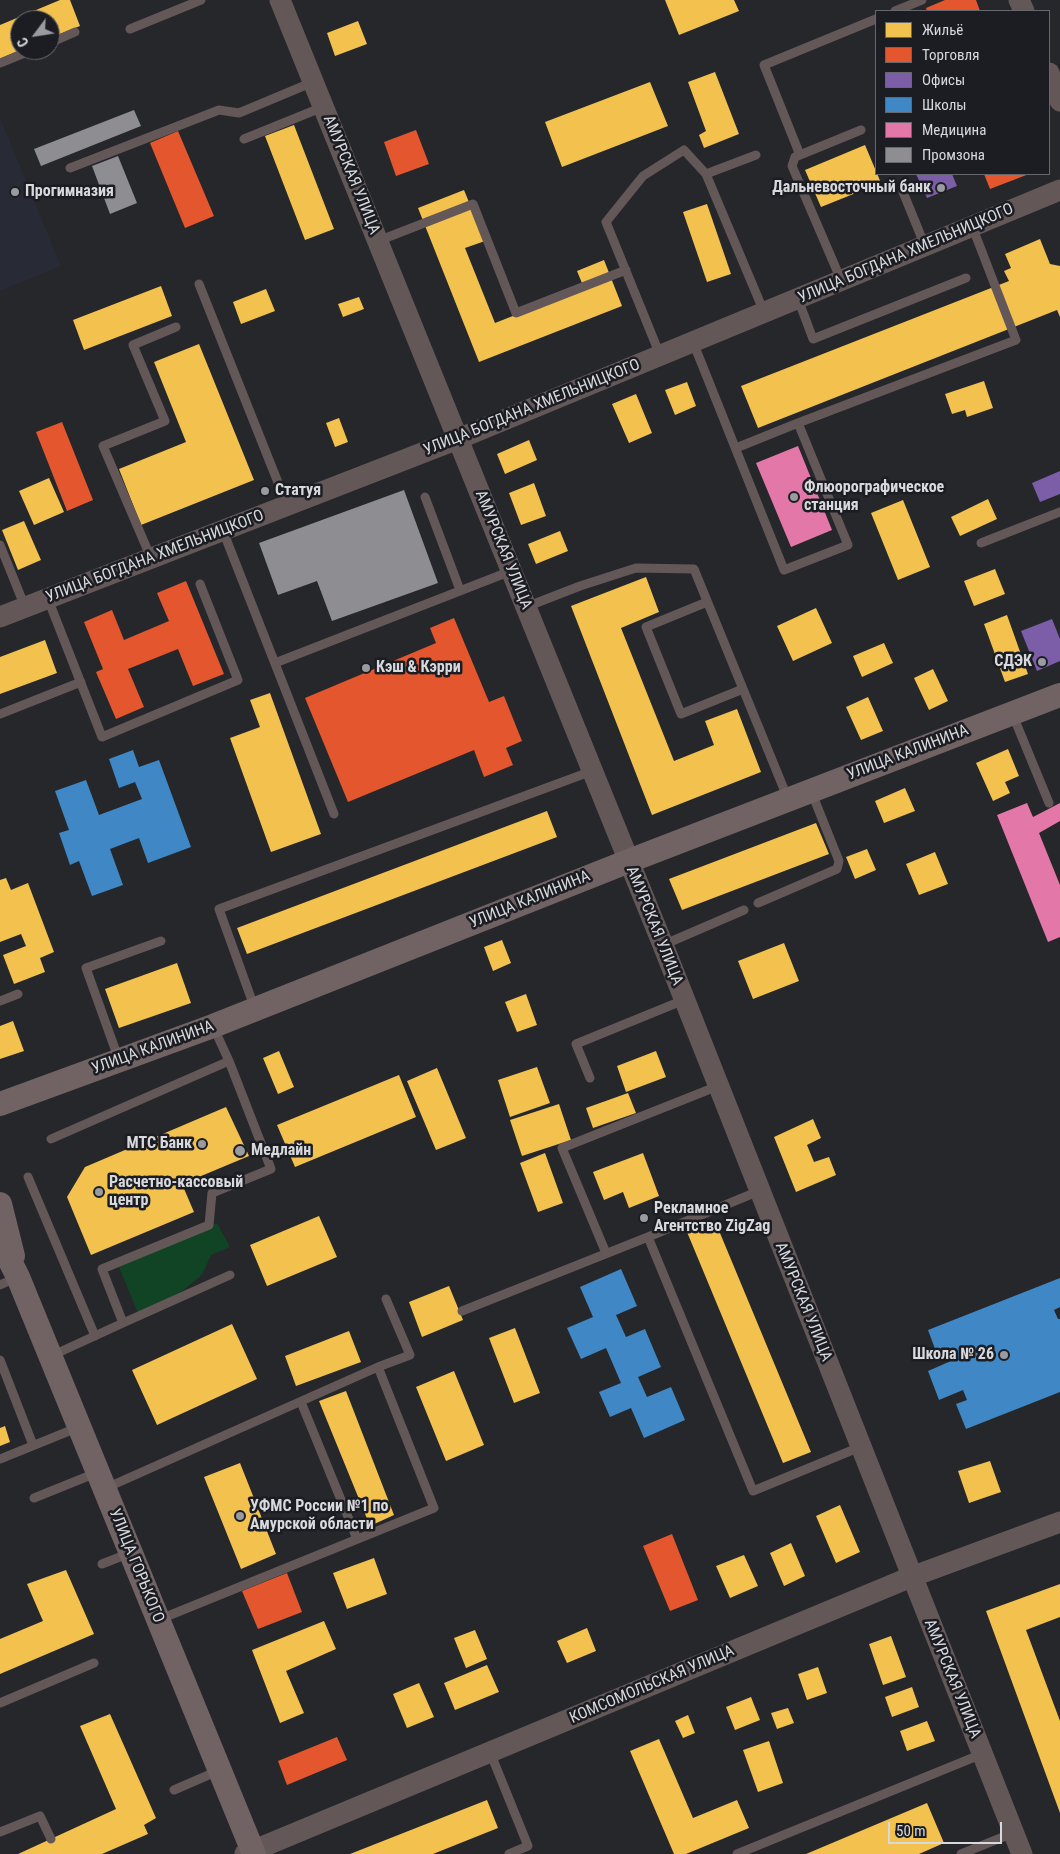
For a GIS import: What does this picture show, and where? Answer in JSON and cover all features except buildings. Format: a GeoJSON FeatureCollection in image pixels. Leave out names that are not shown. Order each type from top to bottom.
{"type":"FeatureCollection","features":[{"type":"Feature","properties":{"kind":"main road","name":"УЛИЦА КАЛИНИНА"},"geometry":{"type":"LineString","coordinates":[[0,1104],[213,1026],[629,861],[1060,695]]}},
{"type":"Feature","properties":{"kind":"main road","name":"УЛИЦА ГОРЬКОГО"},"geometry":{"type":"LineString","coordinates":[[0,1204],[9,1281]]}},
{"type":"Feature","properties":{"kind":"main road","name":"УЛИЦА ГОРЬКОГО"},"geometry":{"type":"LineString","coordinates":[[0,1240],[9,1281],[50,1356],[220,1770],[251,1853]]}},
{"type":"Feature","properties":{"kind":"street","name":"АМУРСКАЯ УЛИЦА"},"geometry":{"type":"LineString","coordinates":[[280,0],[663,945],[1022,1854]]}},
{"type":"Feature","properties":{"kind":"street"},"geometry":{"type":"LineString","coordinates":[[1050,75],[1060,100]]}},
{"type":"Feature","properties":{"kind":"street","name":"УЛИЦА БОГДАНА ХМЕЛЬНИЦКОГО"},"geometry":{"type":"LineString","coordinates":[[0,617],[458,439],[1060,190]]}},
{"type":"Feature","properties":{"kind":"street","name":"КОМСОМОЛЬСКАЯ УЛИЦА"},"geometry":{"type":"LineString","coordinates":[[251,1853],[911,1577],[1060,1522]]}},
{"type":"Feature","properties":{"kind":"lane"},"geometry":{"type":"LineString","coordinates":[[130,29],[200,0]]}},
{"type":"Feature","properties":{"kind":"lane"},"geometry":{"type":"LineString","coordinates":[[907,6],[922,0]]}},
{"type":"Feature","properties":{"kind":"lane"},"geometry":{"type":"LineString","coordinates":[[800,155],[764,65],[875,19]]}},
{"type":"Feature","properties":{"kind":"lane"},"geometry":{"type":"LineString","coordinates":[[60,39],[75,32]]}},
{"type":"Feature","properties":{"kind":"lane"},"geometry":{"type":"LineString","coordinates":[[70,168],[219,110],[239,113],[313,82]]}},
{"type":"Feature","properties":{"kind":"lane"},"geometry":{"type":"LineString","coordinates":[[244,139],[323,107]]}},
{"type":"Feature","properties":{"kind":"lane"},"geometry":{"type":"LineString","coordinates":[[841,281],[792,166],[795,157],[861,130]]}},
{"type":"Feature","properties":{"kind":"lane"},"geometry":{"type":"LineString","coordinates":[[660,356],[606,222],[643,176],[684,150],[706,174],[765,312]]}},
{"type":"Feature","properties":{"kind":"lane"},"geometry":{"type":"LineString","coordinates":[[706,174],[756,155]]}},
{"type":"Feature","properties":{"kind":"lane"},"geometry":{"type":"LineString","coordinates":[[903,192],[925,246]]}},
{"type":"Feature","properties":{"kind":"lane"},"geometry":{"type":"LineString","coordinates":[[378,241],[473,204],[516,313],[626,270]]}},
{"type":"Feature","properties":{"kind":"lane"},"geometry":{"type":"LineString","coordinates":[[736,448],[1016,340],[972,226]]}},
{"type":"Feature","properties":{"kind":"lane"},"geometry":{"type":"LineString","coordinates":[[798,299],[813,339],[966,278]]}},
{"type":"Feature","properties":{"kind":"lane"},"geometry":{"type":"LineString","coordinates":[[199,284],[287,506]]}},
{"type":"Feature","properties":{"kind":"lane"},"geometry":{"type":"LineString","coordinates":[[151,558],[102,446],[165,421],[133,345],[176,327]]}},
{"type":"Feature","properties":{"kind":"lane"},"geometry":{"type":"LineString","coordinates":[[693,342],[784,570],[848,545],[798,423]]}},
{"type":"Feature","properties":{"kind":"lane"},"geometry":{"type":"LineString","coordinates":[[425,497],[460,590]]}},
{"type":"Feature","properties":{"kind":"lane"},"geometry":{"type":"LineString","coordinates":[[981,543],[1060,512]]}},
{"type":"Feature","properties":{"kind":"lane"},"geometry":{"type":"LineString","coordinates":[[223,530],[334,814]]}},
{"type":"Feature","properties":{"kind":"lane"},"geometry":{"type":"LineString","coordinates":[[0,545],[25,607]]}},
{"type":"Feature","properties":{"kind":"lane"},"geometry":{"type":"LineString","coordinates":[[526,607],[580,586],[636,568],[694,569],[788,800]]}},
{"type":"Feature","properties":{"kind":"lane"},"geometry":{"type":"LineString","coordinates":[[275,663],[511,571]]}},
{"type":"Feature","properties":{"kind":"lane"},"geometry":{"type":"LineString","coordinates":[[48,599],[102,737],[238,680],[200,584]]}},
{"type":"Feature","properties":{"kind":"lane"},"geometry":{"type":"LineString","coordinates":[[707,602],[646,627],[682,714],[743,690]]}},
{"type":"Feature","properties":{"kind":"lane"},"geometry":{"type":"LineString","coordinates":[[0,714],[80,682]]}},
{"type":"Feature","properties":{"kind":"lane"},"geometry":{"type":"LineString","coordinates":[[1012,713],[1049,803]]}},
{"type":"Feature","properties":{"kind":"lane"},"geometry":{"type":"LineString","coordinates":[[256,1009],[219,910],[592,771]]}},
{"type":"Feature","properties":{"kind":"lane"},"geometry":{"type":"LineString","coordinates":[[758,903],[837,869],[839,860],[811,791]]}},
{"type":"Feature","properties":{"kind":"lane"},"geometry":{"type":"LineString","coordinates":[[663,945],[744,910]]}},
{"type":"Feature","properties":{"kind":"lane"},"geometry":{"type":"LineString","coordinates":[[119,1061],[86,968],[161,941]]}},
{"type":"Feature","properties":{"kind":"lane"},"geometry":{"type":"LineString","coordinates":[[0,1001],[18,994]]}},
{"type":"Feature","properties":{"kind":"lane"},"geometry":{"type":"LineString","coordinates":[[590,1078],[576,1044],[684,1000]]}},
{"type":"Feature","properties":{"kind":"lane"},"geometry":{"type":"LineString","coordinates":[[123,1323],[102,1269],[209,1225],[212,1193],[271,1169],[213,1026]]}},
{"type":"Feature","properties":{"kind":"lane"},"geometry":{"type":"LineString","coordinates":[[51,1139],[229,1062]]}},
{"type":"Feature","properties":{"kind":"lane"},"geometry":{"type":"LineString","coordinates":[[606,1253],[562,1148],[718,1086]]}},
{"type":"Feature","properties":{"kind":"lane"},"geometry":{"type":"LineString","coordinates":[[28,1177],[95,1336]]}},
{"type":"Feature","properties":{"kind":"lane"},"geometry":{"type":"LineString","coordinates":[[462,1311],[759,1191]]}},
{"type":"Feature","properties":{"kind":"lane"},"geometry":{"type":"LineString","coordinates":[[648,1236],[753,1491],[860,1446]]}},
{"type":"Feature","properties":{"kind":"lane"},"geometry":{"type":"LineString","coordinates":[[50,1356],[230,1275]]}},
{"type":"Feature","properties":{"kind":"lane"},"geometry":{"type":"LineString","coordinates":[[34,1498],[101,1480],[301,1402],[378,1367],[410,1355],[386,1299]]}},
{"type":"Feature","properties":{"kind":"lane"},"geometry":{"type":"LineString","coordinates":[[0,1360],[33,1445]]}},
{"type":"Feature","properties":{"kind":"lane"},"geometry":{"type":"LineString","coordinates":[[158,1620],[434,1508],[378,1367]]}},
{"type":"Feature","properties":{"kind":"lane"},"geometry":{"type":"LineString","coordinates":[[301,1402],[357,1539]]}},
{"type":"Feature","properties":{"kind":"lane"},"geometry":{"type":"LineString","coordinates":[[0,1459],[79,1427]]}},
{"type":"Feature","properties":{"kind":"lane"},"geometry":{"type":"LineString","coordinates":[[102,1564],[131,1553]]}},
{"type":"Feature","properties":{"kind":"lane"},"geometry":{"type":"LineString","coordinates":[[0,1703],[94,1663]]}},
{"type":"Feature","properties":{"kind":"lane"},"geometry":{"type":"LineString","coordinates":[[490,1752],[528,1846],[509,1854]]}},
{"type":"Feature","properties":{"kind":"lane"},"geometry":{"type":"LineString","coordinates":[[737,1854],[982,1754]]}},
{"type":"Feature","properties":{"kind":"lane"},"geometry":{"type":"LineString","coordinates":[[174,1790],[220,1770]]}},
{"type":"Feature","properties":{"kind":"lane"},"geometry":{"type":"LineString","coordinates":[[0,1832],[40,1816],[51,1839]]}},
{"type":"Feature","properties":{"kind":"lane"},"geometry":{"type":"LineString","coordinates":[[961,1854],[1013,1832]]}},
{"type":"Feature","properties":{"kind":"shaded area","name":"Прогимназия"},"geometry":{"type":"Polygon","coordinates":[[[0,118],[61,266],[0,291],[0,118]]]}},
{"type":"Feature","properties":{"kind":"green space"},"geometry":{"type":"Polygon","coordinates":[[[217,1223],[230,1247],[211,1255],[202,1275],[171,1300],[138,1313],[119,1267],[217,1223]]]}},
{"type":"Feature","properties":{"kind":"place","name":"Дальневосточный банк"},"geometry":{"type":"Point","coordinates":[941,188]}},
{"type":"Feature","properties":{"kind":"place","name":"Прогимназия"},"geometry":{"type":"Point","coordinates":[15,192]}},
{"type":"Feature","properties":{"kind":"place","name":"Статуя"},"geometry":{"type":"Point","coordinates":[265,491]}},
{"type":"Feature","properties":{"kind":"place","name":"Флюорографическое станция"},"geometry":{"type":"Point","coordinates":[794,497]}},
{"type":"Feature","properties":{"kind":"place","name":"СДЭК"},"geometry":{"type":"Point","coordinates":[1042,662]}},
{"type":"Feature","properties":{"kind":"place","name":"Кэш & Кэрри"},"geometry":{"type":"Point","coordinates":[366,668]}},
{"type":"Feature","properties":{"kind":"place","name":"МТС Банк"},"geometry":{"type":"Point","coordinates":[202,1144]}},
{"type":"Feature","properties":{"kind":"place","name":"Медлайн"},"geometry":{"type":"Point","coordinates":[240,1151]}},
{"type":"Feature","properties":{"kind":"place","name":"Расчетно-кассовый центр"},"geometry":{"type":"Point","coordinates":[99,1192]}},
{"type":"Feature","properties":{"kind":"place","name":"Рекламное Агентство ZigZag"},"geometry":{"type":"Point","coordinates":[644,1218]}},
{"type":"Feature","properties":{"kind":"place","name":"Школа № 26"},"geometry":{"type":"Point","coordinates":[1004,1355]}},
{"type":"Feature","properties":{"kind":"place","name":"УФМС России №1 по Амурской области"},"geometry":{"type":"Point","coordinates":[240,1516]}}]}
